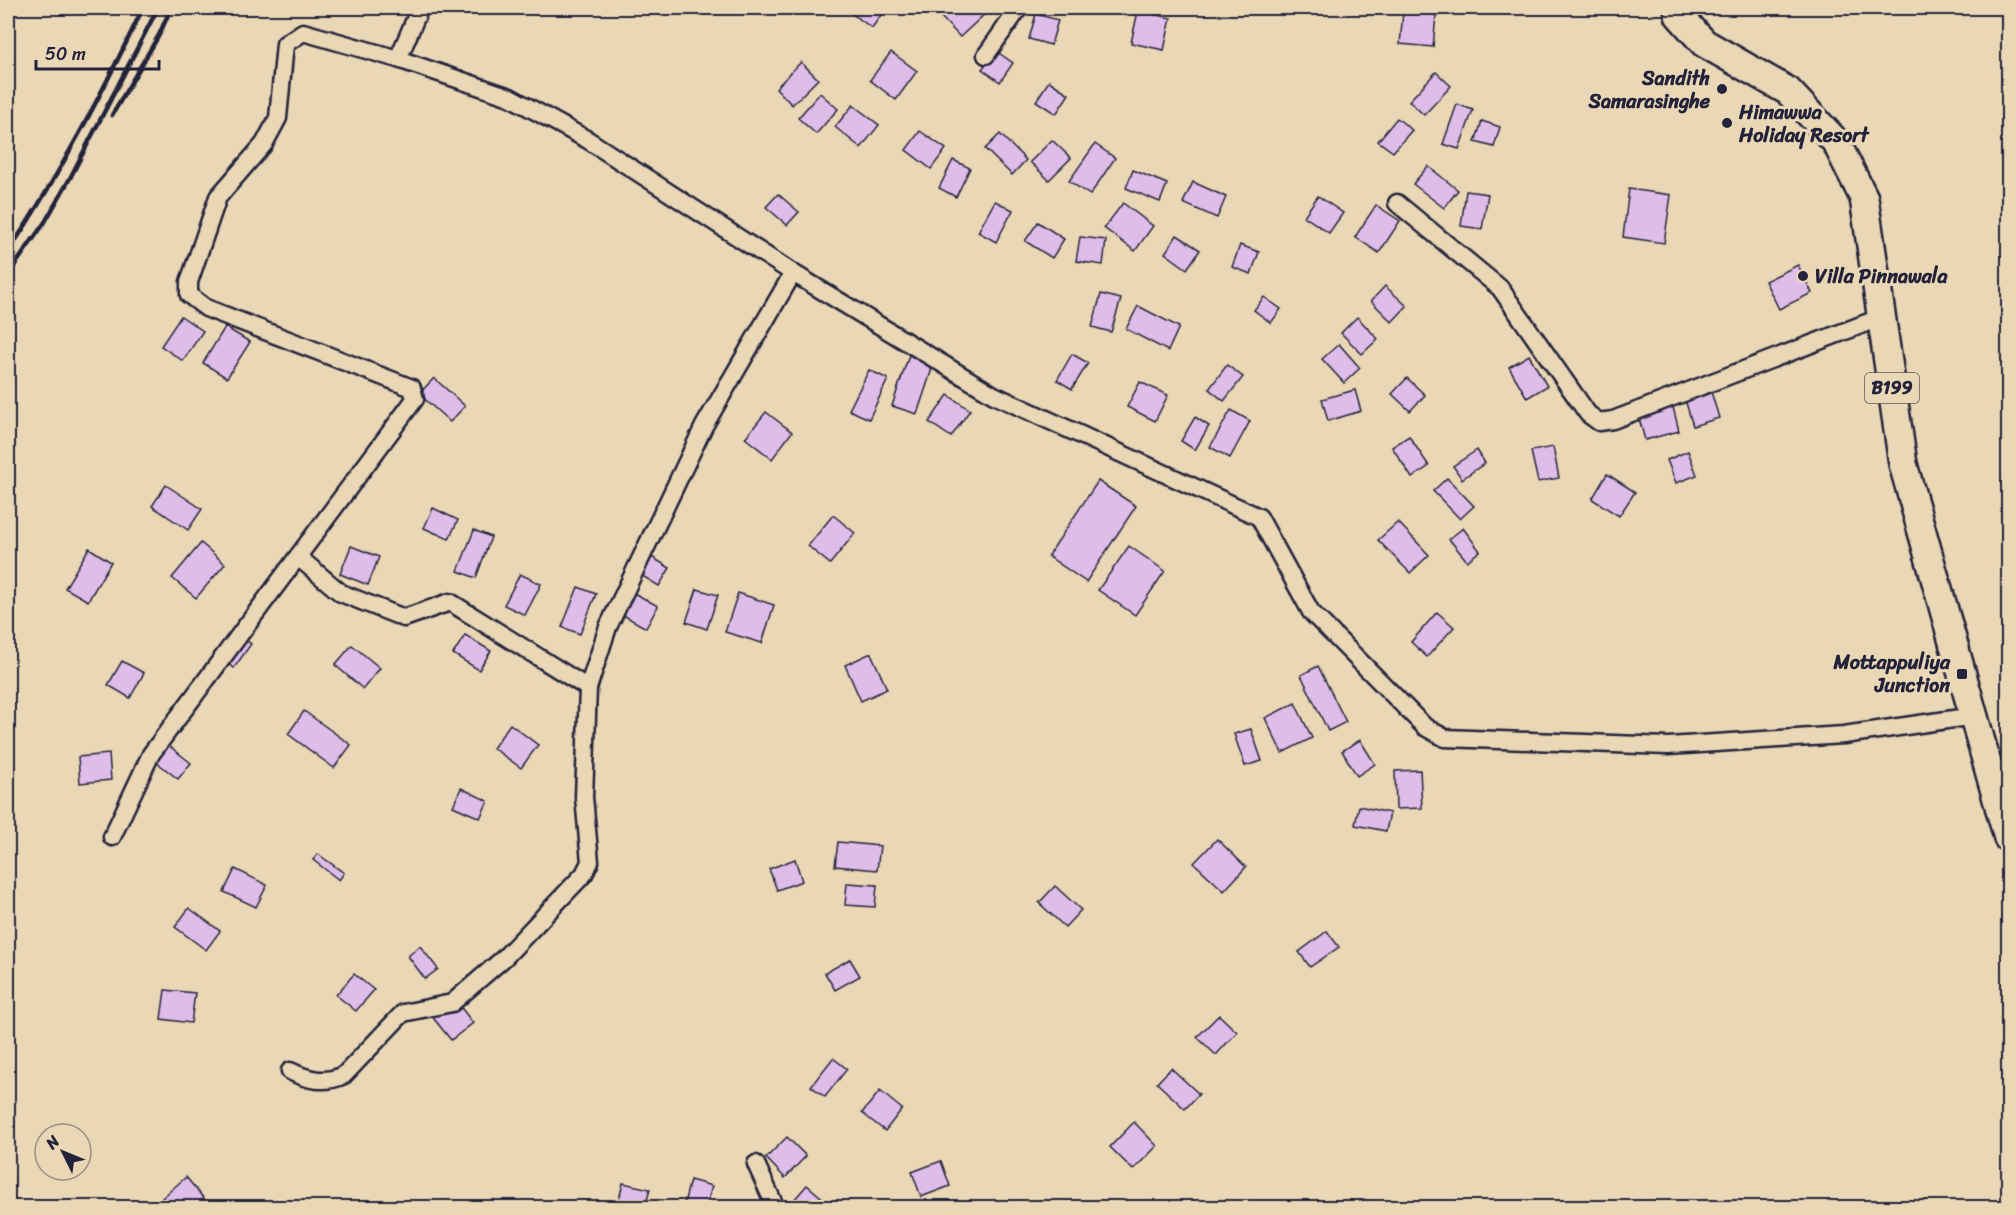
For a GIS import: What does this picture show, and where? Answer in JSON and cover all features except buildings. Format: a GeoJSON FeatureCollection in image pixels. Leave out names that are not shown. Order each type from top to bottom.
{"type":"FeatureCollection","features":[{"type":"Feature","properties":{"kind":"main road","name":"B199"},"geometry":{"type":"LineString","coordinates":[[1678,8],[1679,15],[1704,43],[1788,91],[1836,142],[1864,198],[1903,464],[2008,838]]}},
{"type":"Feature","properties":{"kind":"street"},"geometry":{"type":"LineString","coordinates":[[398,59],[420,8]]}},
{"type":"Feature","properties":{"kind":"street"},"geometry":{"type":"LineString","coordinates":[[986,55],[1019,8]]}},
{"type":"Feature","properties":{"kind":"street"},"geometry":{"type":"LineString","coordinates":[[112,837],[151,754],[415,399],[412,388],[206,308],[189,296],[189,282],[218,197],[264,144],[278,118],[285,44],[303,32],[398,59],[510,97],[588,140],[793,273],[994,395],[1259,517],[1311,612],[1425,727],[1445,738],[1668,746],[1844,735],[1974,716]]}},
{"type":"Feature","properties":{"kind":"street"},"geometry":{"type":"LineString","coordinates":[[1397,203],[1500,288],[1588,414],[1599,422],[1613,420],[1882,317]]}},
{"type":"Feature","properties":{"kind":"street"},"geometry":{"type":"LineString","coordinates":[[290,1071],[306,1079],[332,1080],[344,1075],[403,1013],[452,1003],[504,958],[584,874],[590,862],[584,797],[588,688],[608,627],[704,426],[793,273]]}},
{"type":"Feature","properties":{"kind":"street"},"geometry":{"type":"LineString","coordinates":[[298,557],[341,593],[404,618],[450,602],[588,688]]}},
{"type":"Feature","properties":{"kind":"street"},"geometry":{"type":"LineString","coordinates":[[756,1164],[776,1208]]}},
{"type":"Feature","properties":{"kind":"railway"},"geometry":{"type":"LineString","coordinates":[[8,252],[80,132],[143,8]]}},
{"type":"Feature","properties":{"kind":"railway"},"geometry":{"type":"LineString","coordinates":[[8,275],[45,222],[69,180],[158,8]]}},
{"type":"Feature","properties":{"kind":"railway"},"geometry":{"type":"LineString","coordinates":[[112,115],[159,35],[171,8]]}},
{"type":"Feature","properties":{"kind":"place","name":"Sandith Samarasinghe"},"geometry":{"type":"Point","coordinates":[1722,89]}},
{"type":"Feature","properties":{"kind":"place","name":"Himawwa Holiday Resort"},"geometry":{"type":"Point","coordinates":[1727,123]}},
{"type":"Feature","properties":{"kind":"place","name":"Villa Pinnawala"},"geometry":{"type":"Point","coordinates":[1803,276]}},
{"type":"Feature","properties":{"kind":"place","name":"Mottappuliya Junction"},"geometry":{"type":"Point","coordinates":[1962,674]}}]}
